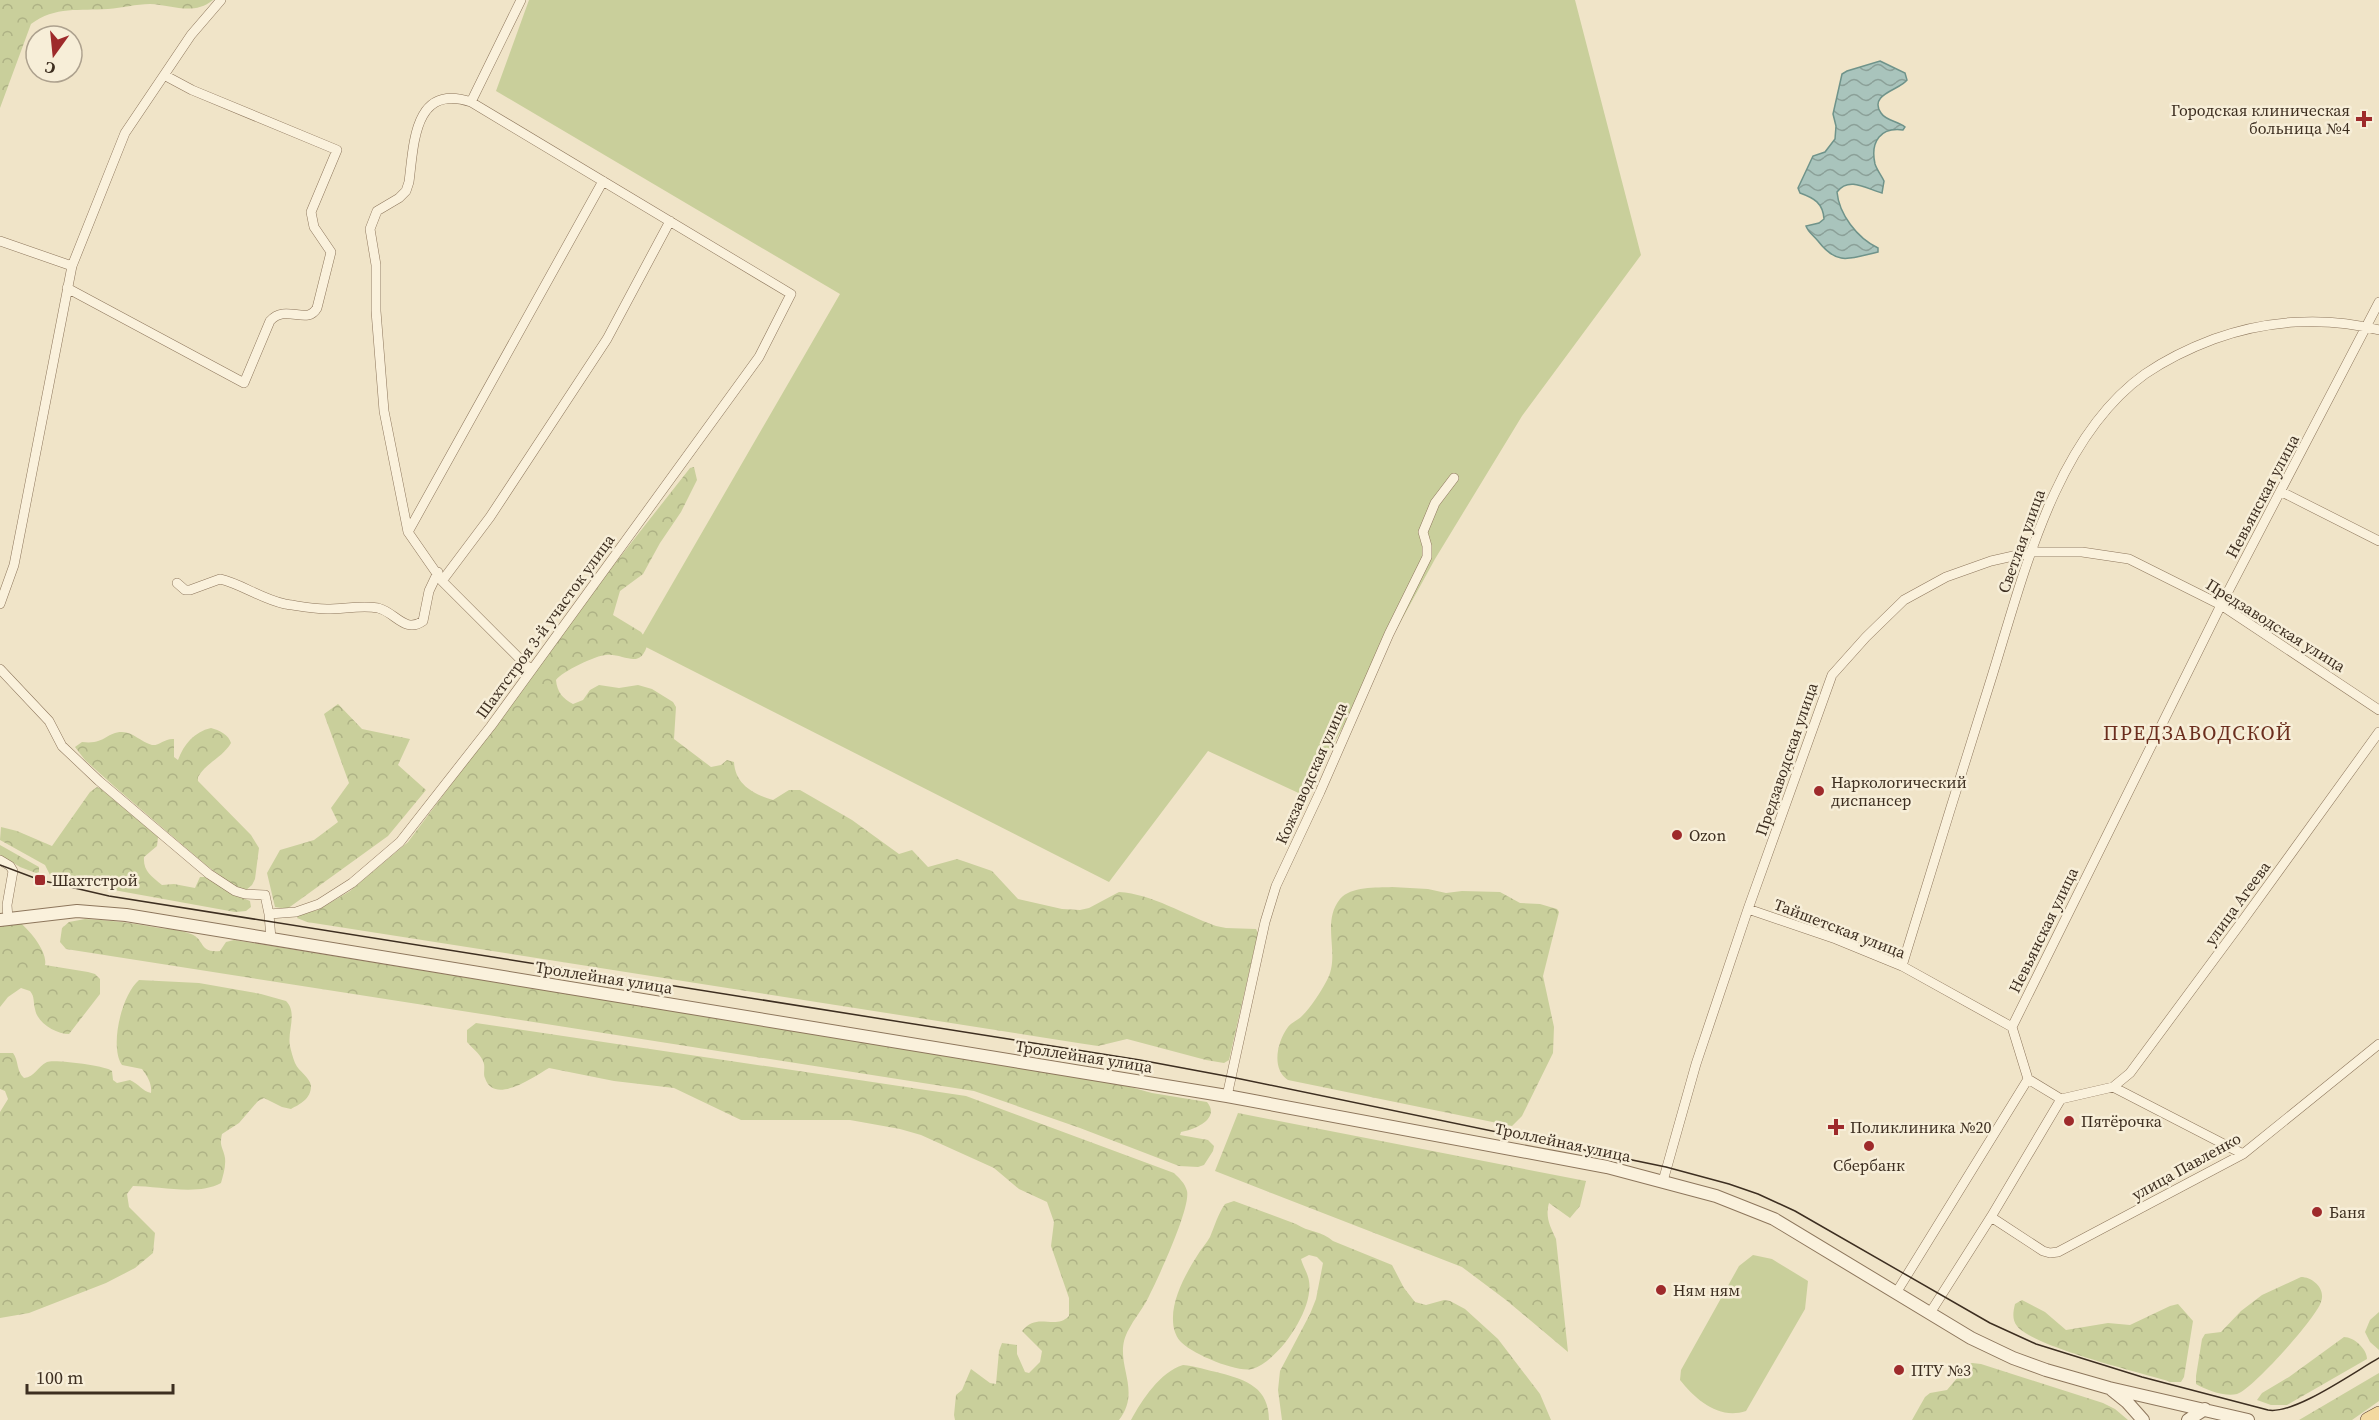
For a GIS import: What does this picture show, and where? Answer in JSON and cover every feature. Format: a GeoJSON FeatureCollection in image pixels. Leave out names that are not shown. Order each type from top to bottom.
{"type":"FeatureCollection","features":[{"type":"Feature","properties":{"kind":"main road"},"geometry":{"type":"LineString","coordinates":[[2368,1420],[2379,1414]]}},
{"type":"Feature","properties":{"kind":"street"},"geometry":{"type":"LineString","coordinates":[[0,604],[14,565],[72,266],[125,133],[197,27],[221,0]]}},
{"type":"Feature","properties":{"kind":"street"},"geometry":{"type":"LineString","coordinates":[[471,102],[521,0]]}},
{"type":"Feature","properties":{"kind":"street"},"geometry":{"type":"LineString","coordinates":[[67,288],[244,383],[270,321],[275,316],[284,313],[312,315],[317,308],[331,252],[314,227],[311,212],[337,150],[192,90],[164,75]]}},
{"type":"Feature","properties":{"kind":"street"},"geometry":{"type":"LineString","coordinates":[[177,584],[185,590],[190,590],[220,579],[261,597],[282,603],[327,609],[374,607],[388,611],[402,624],[414,625],[423,621],[429,591],[440,577],[490,517],[607,339],[670,221],[471,102],[459,98],[444,98],[433,103],[424,111],[419,121],[406,191],[377,211],[370,229],[376,265],[376,311],[383,401],[408,532],[440,577],[531,670]]}},
{"type":"Feature","properties":{"kind":"street"},"geometry":{"type":"LineString","coordinates":[[408,532],[603,181]]}},
{"type":"Feature","properties":{"kind":"street","name":"Шахтстроя 3-й участок улица"},"geometry":{"type":"LineString","coordinates":[[269,914],[296,912],[319,904],[352,883],[400,842],[531,670],[759,357],[791,294],[670,221]]}},
{"type":"Feature","properties":{"kind":"street"},"geometry":{"type":"LineString","coordinates":[[0,241],[72,266]]}},
{"type":"Feature","properties":{"kind":"street","name":"Невьянская улица"},"geometry":{"type":"LineString","coordinates":[[2012,1027],[2222,605],[2379,302]]}},
{"type":"Feature","properties":{"kind":"street","name":"Светлая улица"},"geometry":{"type":"LineString","coordinates":[[1902,966],[2031,552],[2060,479],[2087,435],[2122,394],[2144,375],[2192,347],[2231,333],[2276,324],[2322,321],[2367,327]]}},
{"type":"Feature","properties":{"kind":"street"},"geometry":{"type":"LineString","coordinates":[[2367,327],[2379,330]]}},
{"type":"Feature","properties":{"kind":"street","name":"Кожзаводская улица"},"geometry":{"type":"LineString","coordinates":[[1227,1096],[1275,886],[1320,792],[1389,634],[1427,557],[1423,532],[1435,503],[1454,478]]}},
{"type":"Feature","properties":{"kind":"street"},"geometry":{"type":"LineString","coordinates":[[2282,492],[2379,541]]}},
{"type":"Feature","properties":{"kind":"street","name":"Предзаводская улица"},"geometry":{"type":"LineString","coordinates":[[1663,1181],[1696,1064],[1748,909],[1832,675],[1904,600],[1946,577],[1991,561],[2031,552],[2082,552],[2129,559],[2222,605],[2379,710]]}},
{"type":"Feature","properties":{"kind":"street"},"geometry":{"type":"LineString","coordinates":[[0,669],[49,721],[62,746],[99,781],[208,874],[235,891],[265,895],[271,939]]}},
{"type":"Feature","properties":{"kind":"street","name":"улица Агеева"},"geometry":{"type":"LineString","coordinates":[[2113,1087],[2136,1065],[2379,732]]}},
{"type":"Feature","properties":{"kind":"street"},"geometry":{"type":"LineString","coordinates":[[0,860],[10,866],[13,871],[4,920]]}},
{"type":"Feature","properties":{"kind":"street","name":"Тайшетская улица"},"geometry":{"type":"LineString","coordinates":[[1748,909],[1836,939],[1902,966],[2012,1027]]}},
{"type":"Feature","properties":{"kind":"street","name":"Троллейная улица"},"geometry":{"type":"LineString","coordinates":[[4,920],[65,912],[126,915],[1227,1096],[1551,1155],[1716,1196],[1774,1219],[1971,1338],[2013,1358],[2109,1388],[2248,1420]]}},
{"type":"Feature","properties":{"kind":"street"},"geometry":{"type":"LineString","coordinates":[[2012,1027],[2028,1078],[2061,1099],[2113,1087],[2243,1154]]}},
{"type":"Feature","properties":{"kind":"street","name":"улица Павленко"},"geometry":{"type":"LineString","coordinates":[[1991,1217],[2043,1251],[2058,1252],[2243,1154],[2379,1044]]}},
{"type":"Feature","properties":{"kind":"street"},"geometry":{"type":"LineString","coordinates":[[1896,1293],[2028,1078]]}},
{"type":"Feature","properties":{"kind":"street"},"geometry":{"type":"LineString","coordinates":[[1930,1313],[1991,1217],[2061,1099]]}},
{"type":"Feature","properties":{"kind":"street"},"geometry":{"type":"LineString","coordinates":[[2109,1388],[2127,1402],[2143,1420]]}},
{"type":"Feature","properties":{"kind":"street"},"geometry":{"type":"LineString","coordinates":[[2188,1420],[2214,1413]]}},
{"type":"Feature","properties":{"kind":"green space"},"geometry":{"type":"Polygon","coordinates":[[[0,0],[213,0],[198,8],[190,9],[145,4],[108,9],[68,10],[49,14],[31,24],[24,24],[24,43],[0,108],[0,0]]]}},
{"type":"Feature","properties":{"kind":"green space"},"geometry":{"type":"Polygon","coordinates":[[[529,0],[1575,0],[1641,255],[1522,416],[1435,559],[1305,796],[1208,751],[1109,882],[638,643],[840,294],[496,91],[529,0]]]}},
{"type":"Feature","properties":{"kind":"green space"},"geometry":{"type":"Polygon","coordinates":[[[694,467],[697,480],[681,512],[643,574],[620,591],[613,615],[641,632],[648,642],[645,651],[637,659],[606,655],[572,669],[556,680],[563,697],[573,704],[583,700],[590,690],[599,685],[619,688],[638,685],[652,689],[673,702],[676,707],[674,739],[711,767],[721,765],[727,760],[734,762],[738,776],[752,791],[773,800],[789,790],[800,790],[852,820],[899,854],[912,850],[928,867],[957,859],[992,871],[1018,899],[1062,909],[1080,910],[1089,908],[1119,892],[1156,901],[1216,926],[1256,929],[1258,933],[1229,1060],[1224,1063],[1206,1060],[1127,1039],[1098,1046],[1078,1043],[307,922],[297,918],[299,914],[318,910],[350,891],[408,842],[591,594],[690,468],[694,467]]]}},
{"type":"Feature","properties":{"kind":"green space"},"geometry":{"type":"Polygon","coordinates":[[[338,704],[362,729],[410,739],[398,765],[426,790],[388,836],[287,909],[275,907],[267,873],[280,850],[314,840],[338,822],[331,808],[349,783],[324,714],[338,704]]]}},
{"type":"Feature","properties":{"kind":"green space"},"geometry":{"type":"Polygon","coordinates":[[[211,728],[223,733],[231,743],[201,772],[198,781],[251,835],[259,848],[255,879],[246,890],[235,887],[206,865],[85,760],[75,747],[82,742],[96,742],[112,734],[126,732],[152,745],[174,739],[174,757],[178,760],[190,740],[200,732],[211,728]]]}},
{"type":"Feature","properties":{"kind":"green space"},"geometry":{"type":"Polygon","coordinates":[[[97,787],[158,837],[157,846],[144,857],[148,873],[154,879],[162,885],[174,884],[195,888],[200,877],[208,877],[250,901],[251,907],[246,911],[235,912],[64,881],[51,877],[45,865],[0,840],[1,827],[17,831],[52,846],[90,792],[97,787]]]}},
{"type":"Feature","properties":{"kind":"green space"},"geometry":{"type":"Polygon","coordinates":[[[0,845],[39,867],[39,872],[20,867],[0,855],[0,845]]]}},
{"type":"Feature","properties":{"kind":"green space"},"geometry":{"type":"Polygon","coordinates":[[[1392,887],[1428,889],[1446,893],[1500,892],[1520,903],[1540,904],[1557,909],[1559,912],[1543,976],[1554,1027],[1553,1053],[1522,1116],[1512,1126],[1288,1080],[1279,1069],[1279,1047],[1284,1033],[1312,1004],[1330,972],[1332,919],[1334,909],[1340,899],[1357,890],[1392,887]]]}},
{"type":"Feature","properties":{"kind":"green space"},"geometry":{"type":"Polygon","coordinates":[[[85,919],[122,922],[191,934],[199,939],[205,948],[213,951],[220,951],[226,942],[234,940],[1112,1082],[1152,1093],[1207,1102],[1211,1114],[1204,1123],[1181,1132],[1180,1135],[1208,1140],[1214,1146],[1213,1151],[1204,1165],[1179,1166],[974,1091],[66,949],[60,942],[62,928],[69,922],[85,919]]]}},
{"type":"Feature","properties":{"kind":"green space"},"geometry":{"type":"Polygon","coordinates":[[[18,921],[41,947],[45,965],[88,972],[100,979],[100,994],[69,1034],[53,1030],[39,1019],[30,991],[21,988],[8,997],[0,1007],[0,923],[18,921]]]}},
{"type":"Feature","properties":{"kind":"green space"},"geometry":{"type":"Polygon","coordinates":[[[139,980],[199,983],[286,1001],[292,1017],[289,1040],[294,1061],[307,1077],[311,1091],[304,1100],[291,1109],[264,1098],[258,1101],[239,1123],[222,1134],[221,1144],[225,1161],[221,1183],[212,1187],[190,1190],[133,1186],[127,1194],[129,1207],[155,1233],[153,1253],[135,1268],[106,1283],[29,1313],[0,1318],[0,1112],[8,1099],[5,1091],[0,1089],[0,1053],[13,1053],[24,1078],[31,1076],[47,1062],[59,1061],[108,1069],[112,1071],[113,1080],[117,1083],[130,1080],[151,1093],[149,1081],[142,1069],[122,1065],[118,1056],[119,1021],[127,997],[139,980]]]}},
{"type":"Feature","properties":{"kind":"green space"},"geometry":{"type":"Polygon","coordinates":[[[476,1023],[966,1096],[1174,1173],[1185,1186],[1187,1200],[1164,1263],[1124,1341],[1128,1397],[1126,1408],[1119,1420],[955,1420],[956,1395],[962,1390],[971,1369],[990,1383],[996,1384],[999,1351],[1002,1343],[1017,1345],[1017,1354],[1025,1372],[1029,1373],[1040,1362],[1042,1351],[1022,1331],[1034,1322],[1058,1322],[1069,1316],[1069,1298],[1051,1246],[1054,1222],[1047,1202],[1019,1189],[994,1168],[921,1135],[900,1129],[850,1120],[741,1120],[674,1088],[614,1081],[549,1068],[525,1082],[506,1089],[497,1089],[490,1086],[484,1076],[483,1061],[467,1042],[467,1030],[476,1023]]]}},
{"type":"Feature","properties":{"kind":"green space"},"geometry":{"type":"Polygon","coordinates":[[[1238,1113],[1586,1181],[1580,1206],[1570,1218],[1549,1203],[1548,1208],[1549,1221],[1556,1239],[1568,1352],[1462,1267],[1215,1171],[1238,1113]]]}},
{"type":"Feature","properties":{"kind":"green space"},"geometry":{"type":"Polygon","coordinates":[[[1234,1201],[1320,1233],[1333,1241],[1392,1265],[1404,1288],[1415,1302],[1426,1305],[1444,1300],[1465,1309],[1498,1339],[1540,1394],[1551,1420],[1282,1420],[1278,1390],[1280,1371],[1316,1299],[1323,1263],[1317,1257],[1309,1255],[1301,1259],[1308,1276],[1309,1292],[1300,1319],[1273,1356],[1252,1369],[1236,1368],[1193,1351],[1178,1339],[1174,1328],[1173,1312],[1184,1278],[1210,1237],[1225,1204],[1234,1201]]]}},
{"type":"Feature","properties":{"kind":"green space"},"geometry":{"type":"Polygon","coordinates":[[[1753,1255],[1772,1259],[1808,1281],[1805,1309],[1746,1411],[1727,1413],[1709,1406],[1693,1395],[1680,1380],[1681,1370],[1739,1266],[1753,1255]]]}},
{"type":"Feature","properties":{"kind":"green space"},"geometry":{"type":"Polygon","coordinates":[[[2301,1277],[2314,1281],[2320,1288],[2321,1302],[2308,1323],[2269,1367],[2245,1390],[2237,1394],[2227,1395],[2196,1384],[2202,1339],[2205,1334],[2221,1332],[2241,1311],[2262,1295],[2301,1277]]]}},
{"type":"Feature","properties":{"kind":"green space"},"geometry":{"type":"Polygon","coordinates":[[[2022,1300],[2045,1312],[2066,1330],[2108,1323],[2130,1325],[2178,1304],[2193,1321],[2184,1377],[2181,1382],[2171,1382],[2065,1351],[2027,1334],[2015,1324],[2013,1316],[2015,1304],[2022,1300]]]}},
{"type":"Feature","properties":{"kind":"green space"},"geometry":{"type":"Polygon","coordinates":[[[2379,1312],[2379,1350],[2370,1342],[2365,1332],[2370,1320],[2379,1312]]]}},
{"type":"Feature","properties":{"kind":"green space"},"geometry":{"type":"Polygon","coordinates":[[[2344,1337],[2359,1344],[2365,1351],[2367,1359],[2287,1405],[2271,1405],[2257,1400],[2262,1393],[2289,1377],[2344,1337]]]}},
{"type":"Feature","properties":{"kind":"green space"},"geometry":{"type":"Polygon","coordinates":[[[1972,1363],[2103,1403],[2128,1420],[1912,1420],[1925,1397],[1930,1393],[1947,1390],[1972,1363]]]}},
{"type":"Feature","properties":{"kind":"green space"},"geometry":{"type":"Polygon","coordinates":[[[1183,1365],[1230,1376],[1255,1387],[1265,1400],[1269,1420],[1131,1420],[1159,1380],[1183,1365]]]}},
{"type":"Feature","properties":{"kind":"green space"},"geometry":{"type":"Polygon","coordinates":[[[2379,1373],[2379,1401],[2352,1420],[2299,1420],[2379,1373]]]}},
{"type":"Feature","properties":{"kind":"water"},"geometry":{"type":"Polygon","coordinates":[[[1880,61],[1905,73],[1907,80],[1886,93],[1879,101],[1878,107],[1886,118],[1905,127],[1903,130],[1883,133],[1876,142],[1874,156],[1876,166],[1884,181],[1882,193],[1853,184],[1842,187],[1837,192],[1845,217],[1856,232],[1878,248],[1878,252],[1852,258],[1839,257],[1832,255],[1809,232],[1806,226],[1819,223],[1824,219],[1822,209],[1817,202],[1800,193],[1798,188],[1813,156],[1825,152],[1835,139],[1836,126],[1833,114],[1842,74],[1880,61]]]}},
{"type":"Feature","properties":{"kind":"tram line"},"geometry":{"type":"LineString","coordinates":[[0,865],[40,880],[109,896],[1140,1060],[1666,1167],[1729,1184],[1795,1211],[1990,1323],[2036,1344],[2142,1377],[2268,1410],[2279,1410],[2308,1399],[2379,1358]]}},
{"type":"Feature","properties":{"kind":"place","name":"Городская клиническая больница №4"},"geometry":{"type":"Point","coordinates":[2364,119]}},
{"type":"Feature","properties":{"kind":"place","name":"Наркологический диспансер"},"geometry":{"type":"Point","coordinates":[1819,791]}},
{"type":"Feature","properties":{"kind":"place","name":"Ozon"},"geometry":{"type":"Point","coordinates":[1677,835]}},
{"type":"Feature","properties":{"kind":"place","name":"Шахтстрой"},"geometry":{"type":"Point","coordinates":[40,880]}},
{"type":"Feature","properties":{"kind":"place","name":"Пятёрочка"},"geometry":{"type":"Point","coordinates":[2069,1121]}},
{"type":"Feature","properties":{"kind":"place","name":"Поликлиника №20"},"geometry":{"type":"Point","coordinates":[1836,1127]}},
{"type":"Feature","properties":{"kind":"place","name":"Сбербанк"},"geometry":{"type":"Point","coordinates":[1869,1146]}},
{"type":"Feature","properties":{"kind":"place","name":"Баня"},"geometry":{"type":"Point","coordinates":[2317,1212]}},
{"type":"Feature","properties":{"kind":"place","name":"Ням ням"},"geometry":{"type":"Point","coordinates":[1661,1290]}},
{"type":"Feature","properties":{"kind":"place","name":"ПТУ №3"},"geometry":{"type":"Point","coordinates":[1899,1370]}},
{"type":"Feature","properties":{"kind":"district","name":"ПРЕДЗАВОДСКОЙ"},"geometry":{"type":"Point","coordinates":[2198,733]}}]}
